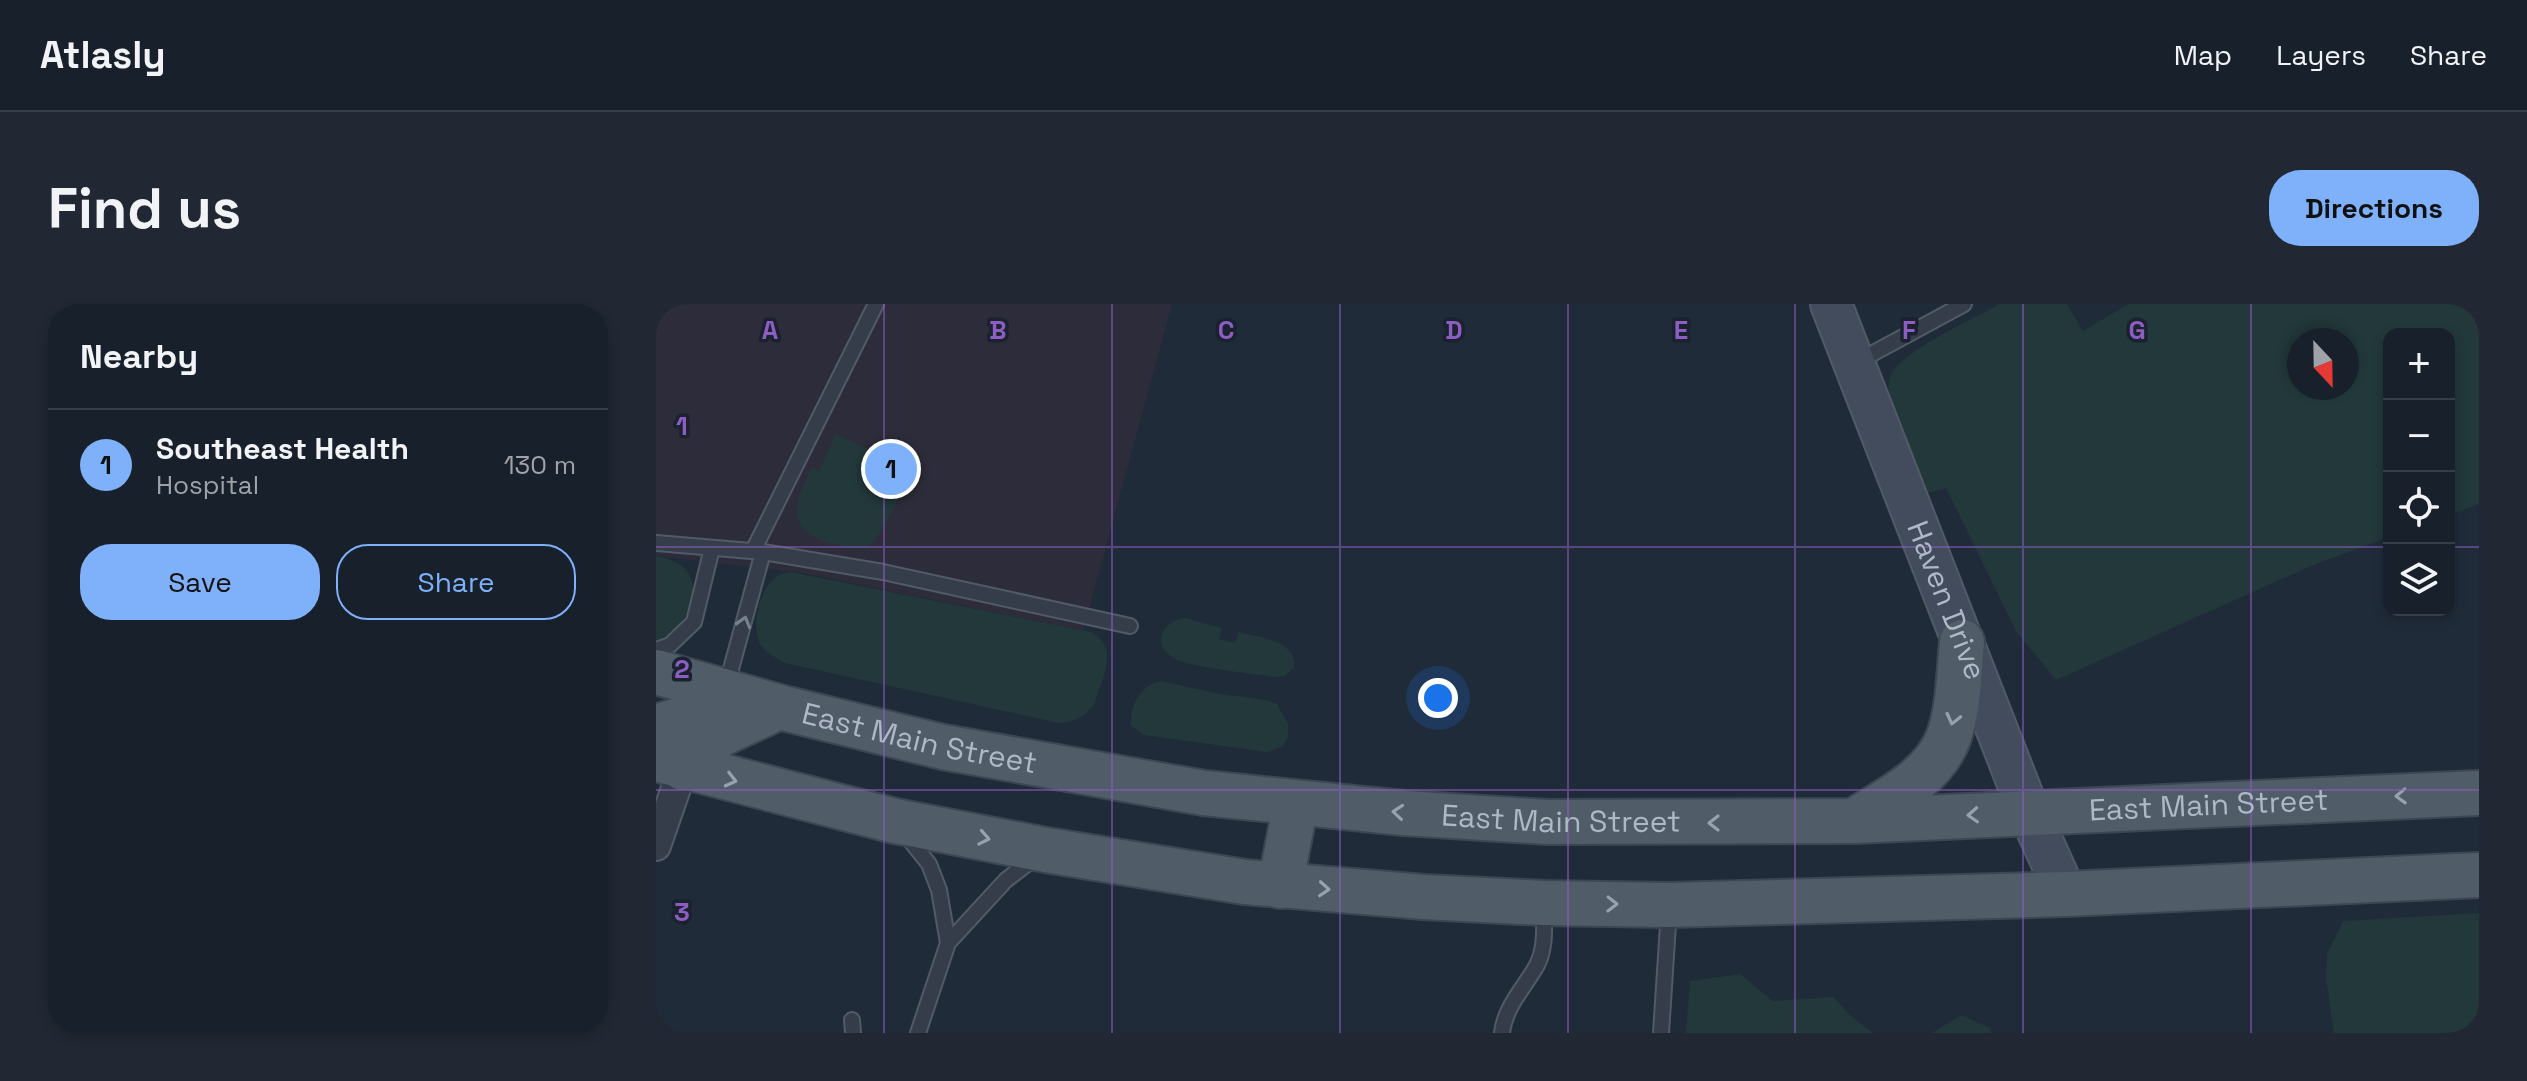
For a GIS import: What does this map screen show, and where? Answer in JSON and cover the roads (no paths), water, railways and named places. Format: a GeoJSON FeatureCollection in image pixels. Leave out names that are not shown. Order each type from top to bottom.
{"type":"FeatureCollection","features":[{"type":"Feature","properties":{"kind":"main road"},"geometry":{"type":"LineString","coordinates":[[1854,821],[1900,793],[1931,766],[1949,738],[1962,642]]}},
{"type":"Feature","properties":{"kind":"main road","name":"East Main Street"},"geometry":{"type":"LineString","coordinates":[[656,672],[779,707],[943,747],[1051,768],[1204,793],[1404,813],[1547,822],[1854,821],[2479,793]]}},
{"type":"Feature","properties":{"kind":"main road"},"geometry":{"type":"LineString","coordinates":[[656,727],[682,719],[725,692]]}},
{"type":"Feature","properties":{"kind":"main road"},"geometry":{"type":"LineString","coordinates":[[670,764],[719,735],[779,707]]}},
{"type":"Feature","properties":{"kind":"main road"},"geometry":{"type":"LineString","coordinates":[[670,764],[895,821],[1046,850],[1280,886],[1544,903],[1669,905],[2066,894],[2479,875]]}},
{"type":"Feature","properties":{"kind":"main road"},"geometry":{"type":"LineString","coordinates":[[1280,886],[1296,803]]}},
{"type":"Feature","properties":{"kind":"street","name":"Haven Drive"},"geometry":{"type":"LineString","coordinates":[[1831,304],[2029,812],[2066,894]]}},
{"type":"Feature","properties":{"kind":"street"},"geometry":{"type":"LineString","coordinates":[[656,846],[670,764]]}},
{"type":"Feature","properties":{"kind":"lane"},"geometry":{"type":"LineString","coordinates":[[725,692],[758,552],[876,304]]}},
{"type":"Feature","properties":{"kind":"lane"},"geometry":{"type":"LineString","coordinates":[[1855,364],[1964,304]]}},
{"type":"Feature","properties":{"kind":"lane"},"geometry":{"type":"LineString","coordinates":[[656,543],[758,552],[883,572],[1130,626]]}},
{"type":"Feature","properties":{"kind":"lane"},"geometry":{"type":"LineString","coordinates":[[656,650],[670,645],[694,622],[712,548]]}},
{"type":"Feature","properties":{"kind":"lane"},"geometry":{"type":"LineString","coordinates":[[895,821],[929,864],[939,890],[948,943]]}},
{"type":"Feature","properties":{"kind":"lane"},"geometry":{"type":"LineString","coordinates":[[918,1033],[948,943],[1006,880],[1046,850]]}},
{"type":"Feature","properties":{"kind":"lane"},"geometry":{"type":"LineString","coordinates":[[1502,1033],[1511,1003],[1539,962],[1544,941],[1544,903]]}},
{"type":"Feature","properties":{"kind":"lane"},"geometry":{"type":"LineString","coordinates":[[1661,1033],[1669,905]]}},
{"type":"Feature","properties":{"kind":"place","name":"Southeast Health"},"geometry":{"type":"Point","coordinates":[891,469]}}]}
